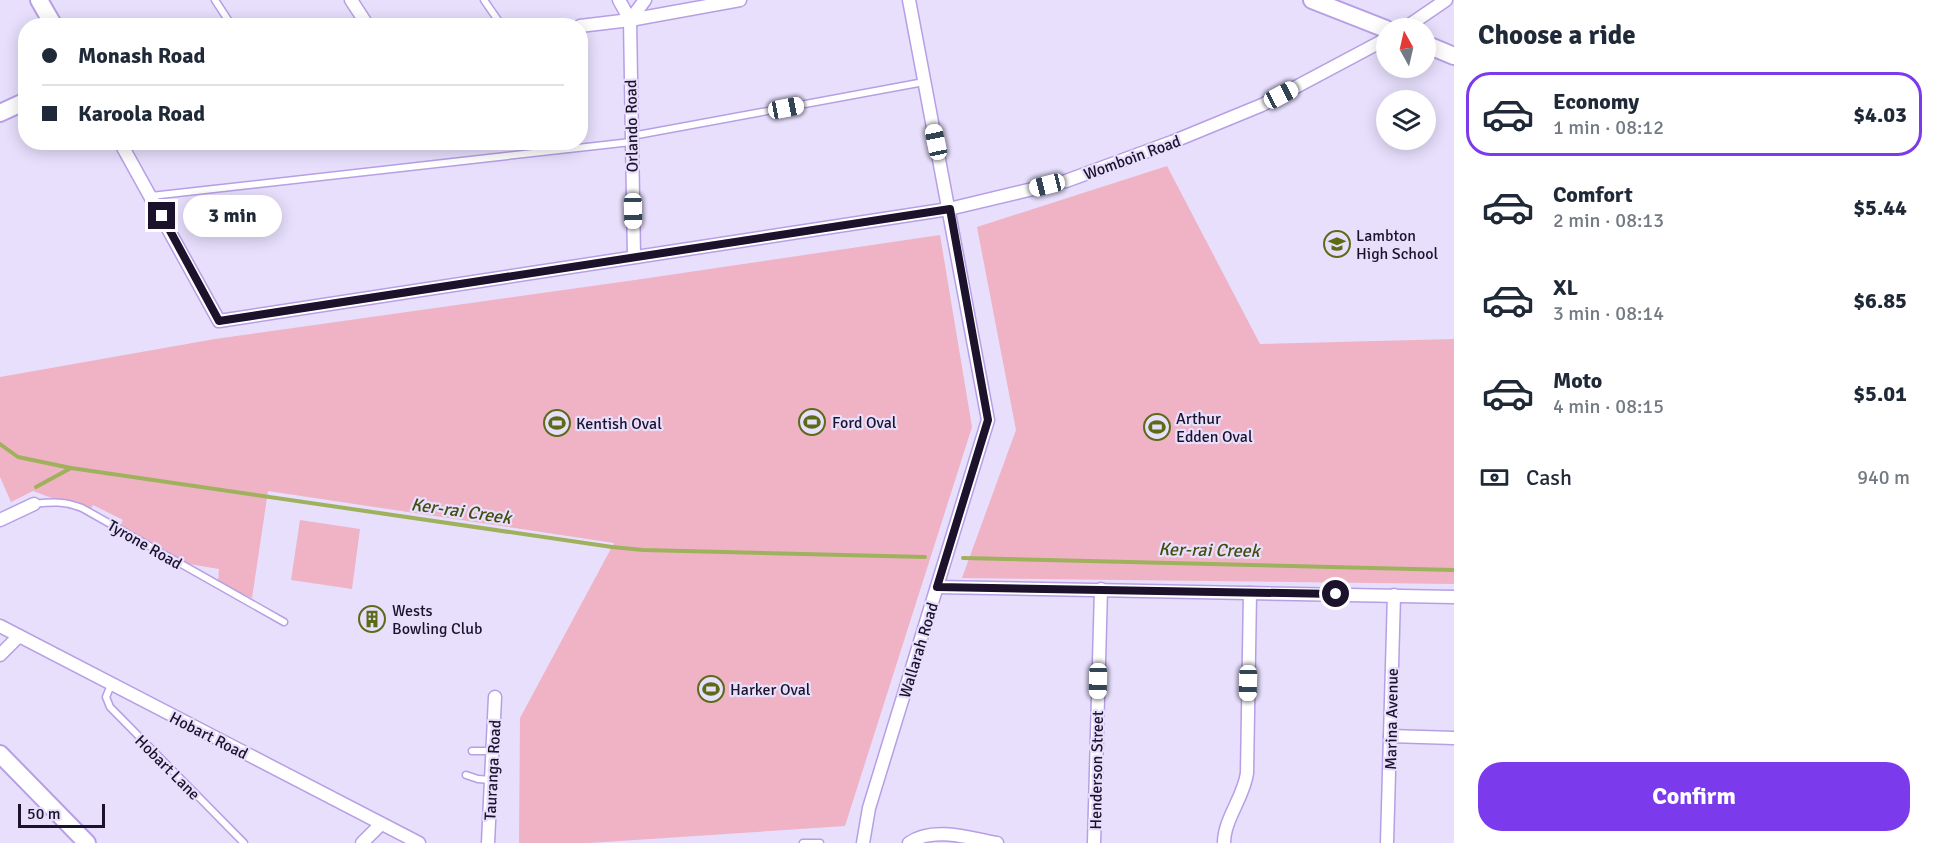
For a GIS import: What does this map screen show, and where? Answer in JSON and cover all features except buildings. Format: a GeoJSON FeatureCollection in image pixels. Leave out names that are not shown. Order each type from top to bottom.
{"type":"FeatureCollection","features":[{"type":"Feature","properties":{"kind":"street"},"geometry":{"type":"LineString","coordinates":[[39,0],[49,18]]}},
{"type":"Feature","properties":{"kind":"street"},"geometry":{"type":"LineString","coordinates":[[351,0],[363,18]]}},
{"type":"Feature","properties":{"kind":"street"},"geometry":{"type":"LineString","coordinates":[[619,0],[630,20]]}},
{"type":"Feature","properties":{"kind":"street"},"geometry":{"type":"LineString","coordinates":[[630,20],[645,0]]}},
{"type":"Feature","properties":{"kind":"street"},"geometry":{"type":"LineString","coordinates":[[588,25],[630,20],[740,0]]}},
{"type":"Feature","properties":{"kind":"street","name":"Wallarah Road"},"geometry":{"type":"LineString","coordinates":[[863,843],[869,807],[988,420],[909,0]]}},
{"type":"Feature","properties":{"kind":"street"},"geometry":{"type":"LineString","coordinates":[[1312,0],[1376,25]]}},
{"type":"Feature","properties":{"kind":"street"},"geometry":{"type":"LineString","coordinates":[[1420,18],[1446,0]]}},
{"type":"Feature","properties":{"kind":"street","name":"Orlando Road"},"geometry":{"type":"LineString","coordinates":[[630,20],[634,257]]}},
{"type":"Feature","properties":{"kind":"street","name":"Womboin Road"},"geometry":{"type":"LineString","coordinates":[[151,196],[219,321],[950,209],[1066,181],[1172,142],[1262,105],[1376,44]]}},
{"type":"Feature","properties":{"kind":"street"},"geometry":{"type":"LineString","coordinates":[[1436,49],[1454,56]]}},
{"type":"Feature","properties":{"kind":"street"},"geometry":{"type":"LineString","coordinates":[[0,113],[18,105]]}},
{"type":"Feature","properties":{"kind":"street"},"geometry":{"type":"LineString","coordinates":[[125,150],[151,196]]}},
{"type":"Feature","properties":{"kind":"street","name":"Tyrone Road"},"geometry":{"type":"LineString","coordinates":[[0,520],[34,504]]}},
{"type":"Feature","properties":{"kind":"street"},"geometry":{"type":"LineString","coordinates":[[937,587],[1454,597]]}},
{"type":"Feature","properties":{"kind":"street","name":"Henderson Street"},"geometry":{"type":"LineString","coordinates":[[1094,843],[1101,589]]}},
{"type":"Feature","properties":{"kind":"street"},"geometry":{"type":"LineString","coordinates":[[1224,843],[1228,825],[1245,785],[1247,773],[1250,593]]}},
{"type":"Feature","properties":{"kind":"street","name":"Marina Avenue"},"geometry":{"type":"LineString","coordinates":[[1388,843],[1394,595]]}},
{"type":"Feature","properties":{"kind":"street","name":"Hobart Road"},"geometry":{"type":"LineString","coordinates":[[0,626],[419,843]]}},
{"type":"Feature","properties":{"kind":"street"},"geometry":{"type":"LineString","coordinates":[[0,655],[19,636]]}},
{"type":"Feature","properties":{"kind":"street","name":"Tauranga Road"},"geometry":{"type":"LineString","coordinates":[[488,843],[495,697]]}},
{"type":"Feature","properties":{"kind":"street"},"geometry":{"type":"LineString","coordinates":[[1390,736],[1454,738]]}},
{"type":"Feature","properties":{"kind":"street"},"geometry":{"type":"LineString","coordinates":[[0,754],[87,843]]}},
{"type":"Feature","properties":{"kind":"street"},"geometry":{"type":"LineString","coordinates":[[362,843],[381,824]]}},
{"type":"Feature","properties":{"kind":"street"},"geometry":{"type":"LineString","coordinates":[[909,843],[943,834],[997,843]]}},
{"type":"Feature","properties":{"kind":"lane"},"geometry":{"type":"LineString","coordinates":[[215,0],[227,18]]}},
{"type":"Feature","properties":{"kind":"lane"},"geometry":{"type":"LineString","coordinates":[[484,0],[496,18]]}},
{"type":"Feature","properties":{"kind":"lane"},"geometry":{"type":"LineString","coordinates":[[588,144],[631,139],[924,82]]}},
{"type":"Feature","properties":{"kind":"lane"},"geometry":{"type":"LineString","coordinates":[[151,196],[538,150]]}},
{"type":"Feature","properties":{"kind":"lane","name":"Tyrone Road"},"geometry":{"type":"LineString","coordinates":[[34,504],[56,501],[82,508],[284,622]]}},
{"type":"Feature","properties":{"kind":"lane","name":"Hobart Lane"},"geometry":{"type":"LineString","coordinates":[[111,685],[106,697],[110,707],[244,843]]}},
{"type":"Feature","properties":{"kind":"lane"},"geometry":{"type":"LineString","coordinates":[[472,750],[492,751]]}},
{"type":"Feature","properties":{"kind":"lane"},"geometry":{"type":"LineString","coordinates":[[466,775],[491,780]]}},
{"type":"Feature","properties":{"kind":"lane"},"geometry":{"type":"LineString","coordinates":[[803,843],[820,843]]}},
{"type":"Feature","properties":{"kind":"shaded area"},"geometry":{"type":"Polygon","coordinates":[[[1167,166],[1260,344],[1454,339],[1454,584],[962,578],[1016,430],[977,227],[1167,166]]]}},
{"type":"Feature","properties":{"kind":"shaded area"},"geometry":{"type":"Polygon","coordinates":[[[940,235],[972,427],[845,826],[589,843],[519,843],[520,718],[614,543],[268,491],[252,598],[218,584],[219,569],[171,561],[163,556],[166,550],[120,526],[123,520],[93,505],[89,512],[33,491],[11,502],[0,477],[0,377],[215,339],[940,235]]]}},
{"type":"Feature","properties":{"kind":"shaded area"},"geometry":{"type":"Polygon","coordinates":[[[300,520],[360,529],[352,589],[291,580],[300,520]]]}},
{"type":"Feature","properties":{"kind":"waterway","name":"Ker-rai Creek"},"geometry":{"type":"LineString","coordinates":[[0,444],[18,457],[71,468],[612,547],[643,550],[925,557]]}},
{"type":"Feature","properties":{"kind":"waterway"},"geometry":{"type":"LineString","coordinates":[[36,487],[71,468]]}},
{"type":"Feature","properties":{"kind":"waterway","name":"Ker-rai Creek"},"geometry":{"type":"LineString","coordinates":[[963,558],[1454,570]]}},
{"type":"Feature","properties":{"kind":"place","name":"Lambton High School"},"geometry":{"type":"Point","coordinates":[1337,244]}},
{"type":"Feature","properties":{"kind":"place","name":"Ford Oval"},"geometry":{"type":"Point","coordinates":[812,422]}},
{"type":"Feature","properties":{"kind":"place","name":"Kentish Oval"},"geometry":{"type":"Point","coordinates":[557,423]}},
{"type":"Feature","properties":{"kind":"place","name":"Arthur Edden Oval"},"geometry":{"type":"Point","coordinates":[1157,427]}},
{"type":"Feature","properties":{"kind":"place","name":"Wests Bowling Club"},"geometry":{"type":"Point","coordinates":[372,619]}},
{"type":"Feature","properties":{"kind":"place","name":"Harker Oval"},"geometry":{"type":"Point","coordinates":[711,689]}},
{"type":"Feature","properties":{"kind":"route"},"geometry":{"type":"LineString","coordinates":[[162,216],[219,321],[950,209],[988,420],[937,587],[1336,594]]}}]}
